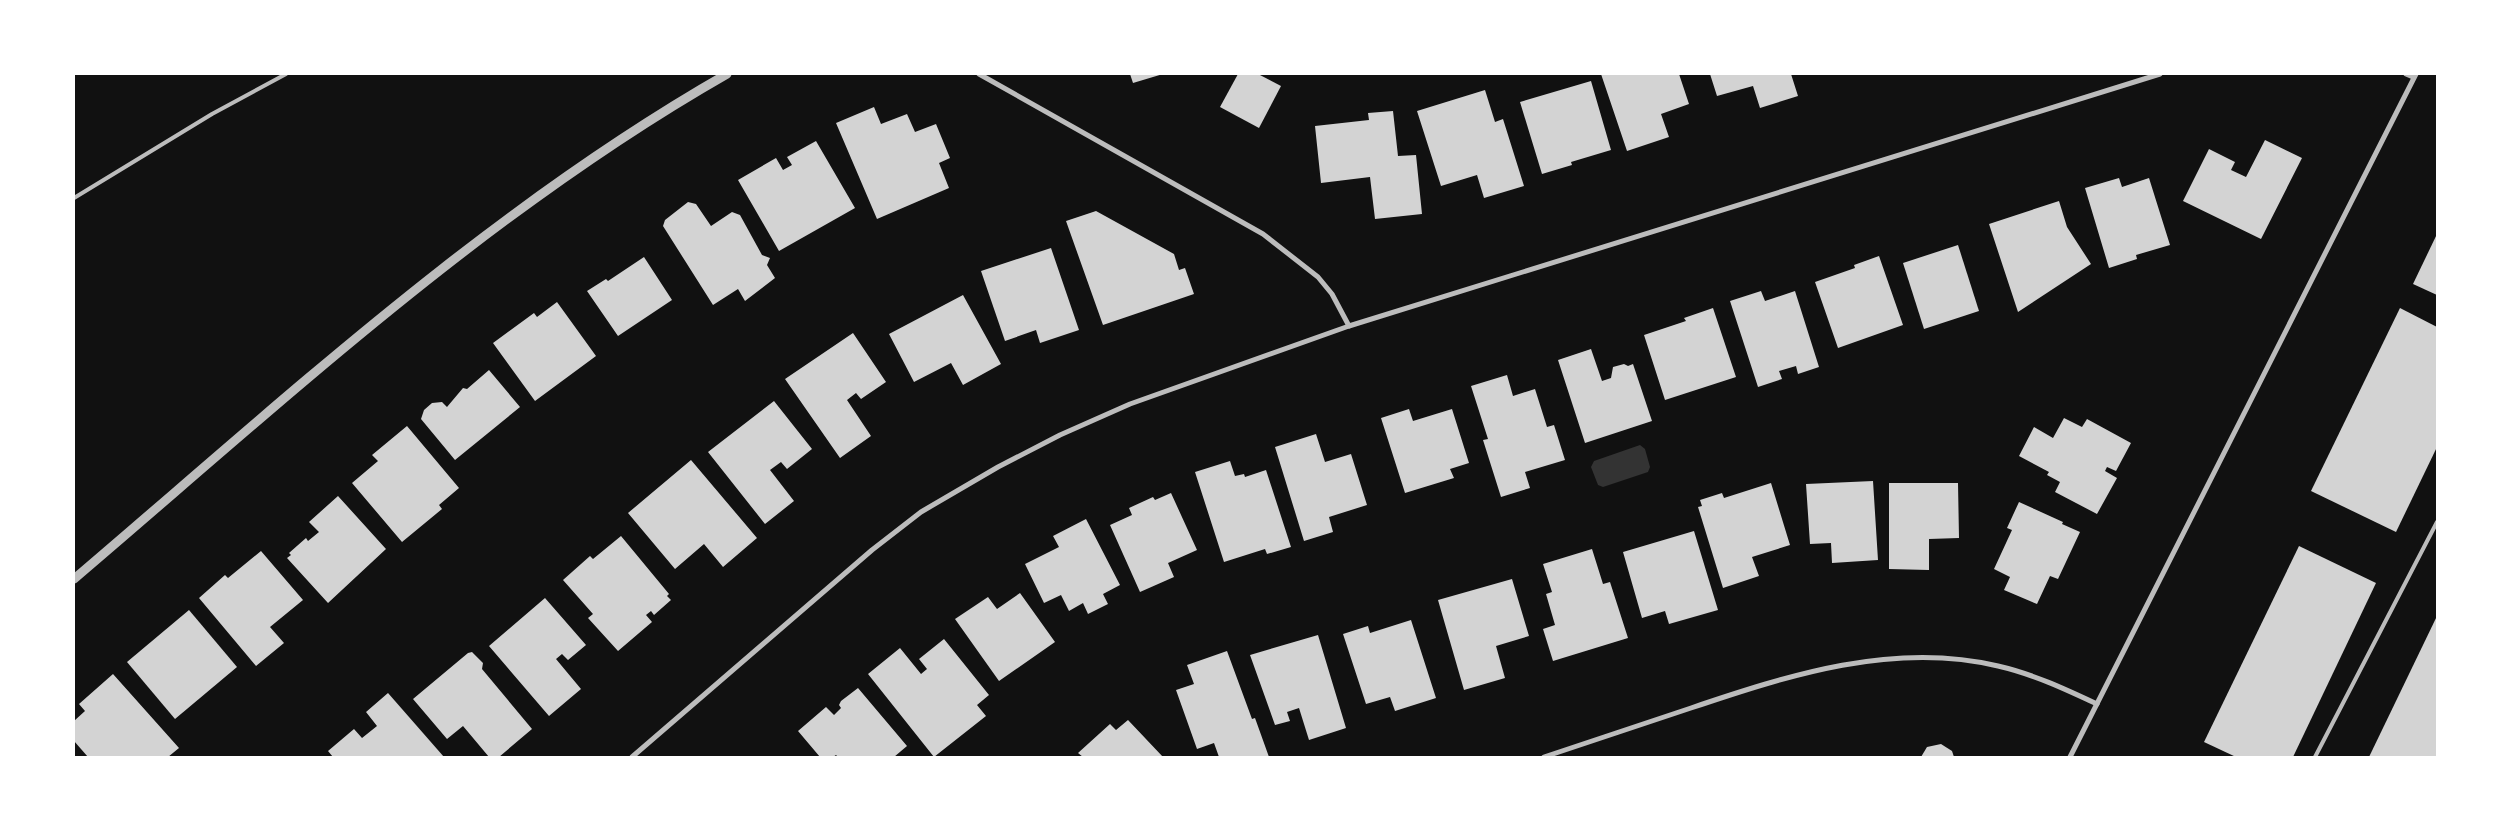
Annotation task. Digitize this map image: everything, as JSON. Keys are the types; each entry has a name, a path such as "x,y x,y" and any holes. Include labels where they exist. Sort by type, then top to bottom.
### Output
{"street":[{"path":"74,579 444,265 525,204 614,142 727,74"},
{"path":"979,74 1263,234 1318,277 1332,294 1350,326"},
{"path":"632,757 872,550 921,512 998,467 1077,427 1130,404 1350,326 2160,74"},
{"path":"2070,757 2415,76 2406,74"},
{"path":"1544,757 1746,690 1816,669 1870,660 1959,660 1998,665 2042,679 2097,704"}],"lane":[{"path":"74,198 212,114 286,74"},
{"path":"2315,757 2437,522"}],"shaded area":[{"path":"1640,445 1645,449 1650,467 1648,472 1603,487 1598,485 1591,467 1594,461"}],"building":[{"path":"1130,74 1163,74 1133,83"},
{"path":"1238,74 1258,74 1281,86 1259,128 1220,107"},
{"path":"1601,74 1679,74 1689,104 1661,114 1669,137 1627,151"},
{"path":"1710,74 1791,74 1798,96 1760,108 1753,86 1717,96"},
{"path":"1591,81 1611,150 1571,162 1572,165 1542,174 1520,102"},
{"path":"1485,90 1495,122 1503,119 1524,186 1484,198 1477,175 1441,186 1417,111"},
{"path":"874,107 881,124 907,114 915,132 936,124 950,158 939,163 949,188 877,219 836,123"},
{"path":"1393,111 1398,156 1416,155 1422,214 1375,219 1370,177 1321,183 1315,126 1369,120 1368,113"},
{"path":"2265,140 2302,158 2261,239 2183,201 2209,149 2235,162 2231,170 2246,177"},
{"path":"816,141 855,208 779,251 738,180 776,158 783,170 792,165 787,157"},
{"path":"2119,178 2122,187 2149,178 2170,245 2136,255 2137,259 2109,268 2085,188"},
{"path":"2059,201 2067,227 2091,264 2018,312 1989,224"},
{"path":"688,202 696,204 711,226 732,212 740,215 762,255 770,258 767,265 775,278 745,301 738,289 713,305 663,226 665,220"},
{"path":"1096,211 1174,254 1179,270 1185,268 1194,294 1103,325 1066,221"},
{"path":"2437,234 2437,295 2413,284"},
{"path":"1958,245 1979,311 1924,329 1903,263"},
{"path":"1051,248 1079,330 1040,343 1036,330 1005,341 981,271"},
{"path":"1879,256 1903,325 1838,348 1815,282 1855,268 1854,265"},
{"path":"644,257 672,300 618,336 587,291 606,279 608,281"},
{"path":"1761,291 1765,301 1795,291 1819,367 1798,374 1796,366 1779,371 1782,379 1758,387 1730,301"},
{"path":"963,295 1001,364 963,385 951,363 914,382 889,334"},
{"path":"557,302 596,356 535,401 493,343 534,313 537,317"},
{"path":"1713,308 1736,377 1665,400 1644,335 1686,321 1684,318"},
{"path":"2400,308 2437,327 2437,447 2396,532 2311,491"},
{"path":"853,333 886,382 861,399 856,393 847,400 871,436 840,458 785,379"},
{"path":"1591,349 1602,381 1611,378 1613,367 1633,364 1652,421 1585,443 1558,360"},
{"path":"489,370 520,407 455,460 421,419 424,410 432,403 442,402 447,407 463,388 467,389"},
{"path":"1507,375 1513,396 1535,389 1547,427 1554,425 1565,460 1525,472 1530,488 1501,497 1483,440 1488,439 1471,386"},
{"path":"774,401 812,449 787,469 781,462 770,470 794,501 765,524 708,452"},
{"path":"1409,409 1413,421 1452,409 1469,463 1450,469 1454,478 1405,493 1381,418"},
{"path":"2064,418 2082,427 2087,419 2131,443 2116,471 2107,467 2105,471 2117,478 2097,514 2055,492 2060,482 2047,475 2049,472 2019,456 2034,427 2053,438"},
{"path":"407,426 459,488 439,505 442,509 402,542 352,483 378,461 372,455"},
{"path":"1316,434 1325,462 1351,454 1367,505 1329,517 1333,532 1304,541 1275,447"},
{"path":"691,460 757,538 723,567 704,544 675,569 628,513"},
{"path":"1230,461 1235,476 1244,474 1245,477 1266,470 1291,547 1267,554 1265,549 1224,562 1195,472"},
{"path":"1873,481 1878,560 1832,563 1831,543 1810,544 1806,484"},
{"path":"1771,483 1790,545 1752,557 1759,576 1723,588 1698,507 1702,506 1700,500 1722,493 1724,498"},
{"path":"1889,483 1958,483 1959,538 1929,539 1929,570 1889,569"},
{"path":"1171,493 1197,550 1168,563 1174,577 1140,592 1110,525 1132,515 1129,508 1153,497 1155,500"},
{"path":"338,496 386,549 328,603 287,558 291,555 289,553 306,538 308,541 319,532 309,522"},
{"path":"2019,502 2080,532 2058,579 2050,576 2037,604 2004,590 2010,577 1994,569 2012,530 2007,528"},
{"path":"1086,519 1120,585 1103,594 1108,604 1088,614 1083,603 1069,611 1061,595 1044,603 1025,564 1059,547 1053,536"},
{"path":"1694,531 1718,610 1669,624 1665,611 1642,618 1623,552"},
{"path":"621,536 669,594 667,596 671,600 654,615 651,611 646,615 652,622 618,651 588,618 593,614 563,580 590,556 593,559"},
{"path":"2299,546 2376,583 2293,757 2236,757 2204,742"},
{"path":"1592,549 1603,584 1610,582 1628,638 1553,661 1543,629 1555,625 1546,594 1552,592 1543,564"},
{"path":"261,551 303,600 270,627 284,643 256,666 199,598 225,575 228,578"},
{"path":"1512,579 1529,636 1496,646 1505,678 1464,690 1438,600"},
{"path":"1020,593 1055,642 999,681 955,619 988,597 997,609"},
{"path":"545,598 586,645 568,660 562,654 556,659 581,689 549,716 489,646"},
{"path":"189,610 237,667 175,719 127,662"},
{"path":"2437,616 2437,757 2369,757"},
{"path":"1411,620 1436,698 1395,711 1390,697 1366,704 1343,634 1368,626 1370,633"},
{"path":"1318,635 1346,728 1309,740 1299,708 1287,712 1290,721 1275,725 1250,655"},
{"path":"944,639 989,695 977,705 986,716 934,757 868,674 900,648 921,674 927,669 919,659"},
{"path":"1227,651 1252,719 1255,718 1269,757 1219,757 1214,743 1197,749 1176,690 1194,684 1187,665"},
{"path":"472,652 483,663 482,669 532,729 499,757 489,757 463,726 447,739 413,699 468,653"},
{"path":"113,674 179,748 168,757 88,757 74,741 74,721 85,711 79,704"},
{"path":"858,688 907,746 894,757 838,757 836,755 833,757 820,757 798,731 826,707 834,715 841,708 839,705 841,701"},
{"path":"388,693 444,757 333,757 328,751 354,729 362,738 377,726 366,712"},
{"path":"1128,720 1163,757 1083,757 1078,753 1110,724 1116,730"},
{"path":"1941,744 1952,751 1954,757 1921,757 1927,747"}]}
